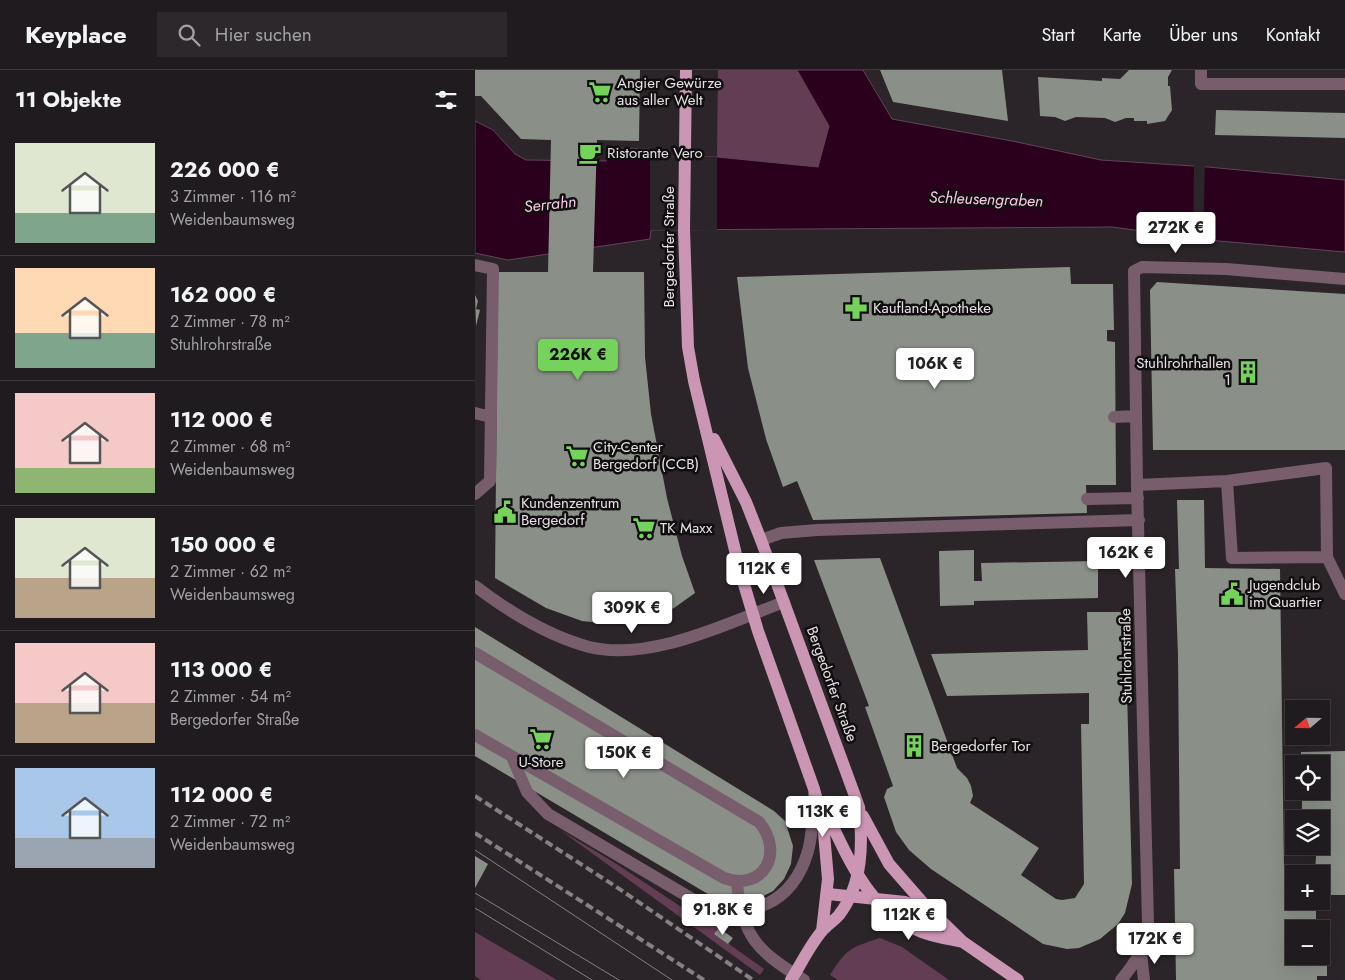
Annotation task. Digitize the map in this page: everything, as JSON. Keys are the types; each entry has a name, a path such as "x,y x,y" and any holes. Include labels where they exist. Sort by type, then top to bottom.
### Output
{"main road":[{"name":"Bergedorfer Straße","path":"686,70 685,230 688,347 694,381 733,542 753,614 814,788 825,831 828,894 822,931"},
{"name":"Bergedorfer Straße","path":"705,421 746,502 859,807 861,846 857,876 850,895 839,915 822,931 791,980"},
{"path":"814,788 857,876 876,900 894,916 913,928 935,936 963,942"},
{"path":"859,807 872,836 889,864 923,904 963,942 1018,980"},
{"path":"828,894 850,895 876,900 893,900 913,905 947,925"}],"street":[{"path":"1201,70 1201,84 1289,86 1345,84"},
{"path":"475,265 493,269 491,417 493,481 475,494"},
{"name":"Stuhlrohrstraße","path":"1121,980 1141,953 1146,940 1148,923 1137,485 1134,271 1142,267 1226,269 1345,279"},
{"path":"475,413 491,417"},
{"path":"1114,417 1136,416"},
{"path":"1137,485 1227,481 1326,468 1327,557 1345,594"},
{"path":"1227,481 1232,558 1327,557"},
{"path":"1087,499 1138,498"},
{"path":"761,540 781,533 817,530 1139,520"},
{"path":"475,586 509,610 553,634 600,648 644,647 674,642 784,602"},
{"path":"475,653 759,822 767,832 771,846 770,859 764,869 755,877 737,883 724,878 475,735"},
{"path":"512,757 527,792 548,814 699,903 717,910 731,912 754,910 774,900 791,884 807,854 810,843 814,788"},
{"path":"737,883 747,924 755,943 770,959 804,980"},
{"name":"Stuhlrohrstraße","path":"1141,953 1144,980"}],"shaded area":[{"path":"718,70 797,70 829,126 818,167 717,157"},
{"path":"560,830 615,863 695,916 719,927 715,934 764,969 760,975"},
{"path":"475,932 557,980 481,980 475,976"},
{"path":"880,938 902,947 949,980 838,980 830,975 850,950"}],"water":[{"path":"797,70 863,70 892,119 1012,141 1101,160 1208,167 1345,180 1345,252 1208,240 1112,227 651,230 650,239 508,260 475,253 475,121 493,130 515,154 526,160 606,161 616,148 650,149 651,157 717,157 818,167 829,126"}],"pier":[{"path":"650,157 717,157 717,230 650,230"},
{"path":"1194,165 1205,165 1203,241 1193,240"}],"building":[{"name":"City-Center Bergedorf (CCB)","path":"475,70 640,70 639,141 597,140 593,272 644,272 645,357 651,414 667,498 682,556 695,593 674,608 656,616 637,621 611,624 582,621 546,608 495,578 498,272 548,272 551,140 521,139 481,96 475,96"},
{"path":"880,70 1002,70 1008,121 893,102"},
{"path":"1129,70 1172,70 1168,77 1168,86 1170,86 1172,110 1165,121 1147,124 1147,121 1134,121 1134,118 1126,118 1115,122 1105,118 1076,117 1065,121 1055,117 1040,116 1038,77 1102,81 1102,78 1120,79"},
{"path":"1216,110 1345,113 1345,138 1215,135"},
{"path":"1070,267 1071,284 1113,284 1114,330 1107,330 1107,341 1115,342 1116,485 1086,485 1087,513 813,520 797,481 783,487 766,439 748,368 737,277"},
{"name":"Stuhlrohrhallen 1","path":"1157,282 1345,294 1345,450 1153,450 1150,290"},
{"path":"475,295 478,301 476,309 480,310 476,326"},
{"path":"1177,500 1204,500 1205,568 1280,569 1285,910 1316,910 1316,920 1285,920 1285,965 1327,965 1327,976 1317,976 1317,980 1176,980 1174,869 1180,869 1178,656 1175,569 1179,569"},
{"path":"974,550 974,581 982,581 981,563 1098,561 1098,598 974,601 974,605 940,606 939,551"},
{"name":"Bergedorfer Tor","path":"880,558 957,768 967,778 971,786 973,796 970,803 1039,848 1021,875 1056,899 1075,898 1084,884 1081,724 1089,724 1089,693 947,696 931,654 1088,650 1087,612 1125,612 1132,884 1125,913 1118,924 1100,939 1079,948 1067,949 1043,944 931,869 909,850 896,832 884,797 887,789 893,786 865,707 869,706 814,560"},
{"path":"475,627 774,811 785,821 793,846 791,864 784,879 773,891 758,899 732,902 713,897 475,756"},
{"path":"1345,751 1345,895 1330,895 1330,865 1315,865 1316,855 1330,855 1330,810 1302,810 1302,800 1330,800 1330,755 1301,755 1301,752"},
{"path":"475,856 488,864 475,888"},
{"path":"719,928 733,938 728,944 714,934"}],"tram line":[{"path":"475,850 672,980"},
{"path":"475,893 619,980"},
{"path":"475,908 592,980"}],"railway":[{"path":"475,796 615,886 753,980"},
{"path":"475,833 704,980"}],"place":[{"name":"Angier Gewürze aus aller Welt","path":"600,92"},
{"name":"Ristorante Vero","path":"590,153"},
{"name":"Kaufland-Apotheke","path":"856,308"},
{"name":"Stuhlrohrhallen 1","path":"1248,372"},
{"name":"City-Center Bergedorf (CCB)","path":"577,456"},
{"name":"Kundenzentrum Bergedorf","path":"505,512"},
{"name":"TK Maxx","path":"644,528"},
{"name":"Jugendclub im Quartier","path":"1232,594"},
{"name":"U-Store","path":"541,739"},
{"name":"Bergedorfer Tor","path":"914,746"}],"water label":[{"name":"Schleusengraben","path":"986,199"},
{"name":"Serrahn","path":"550,204"}]}
